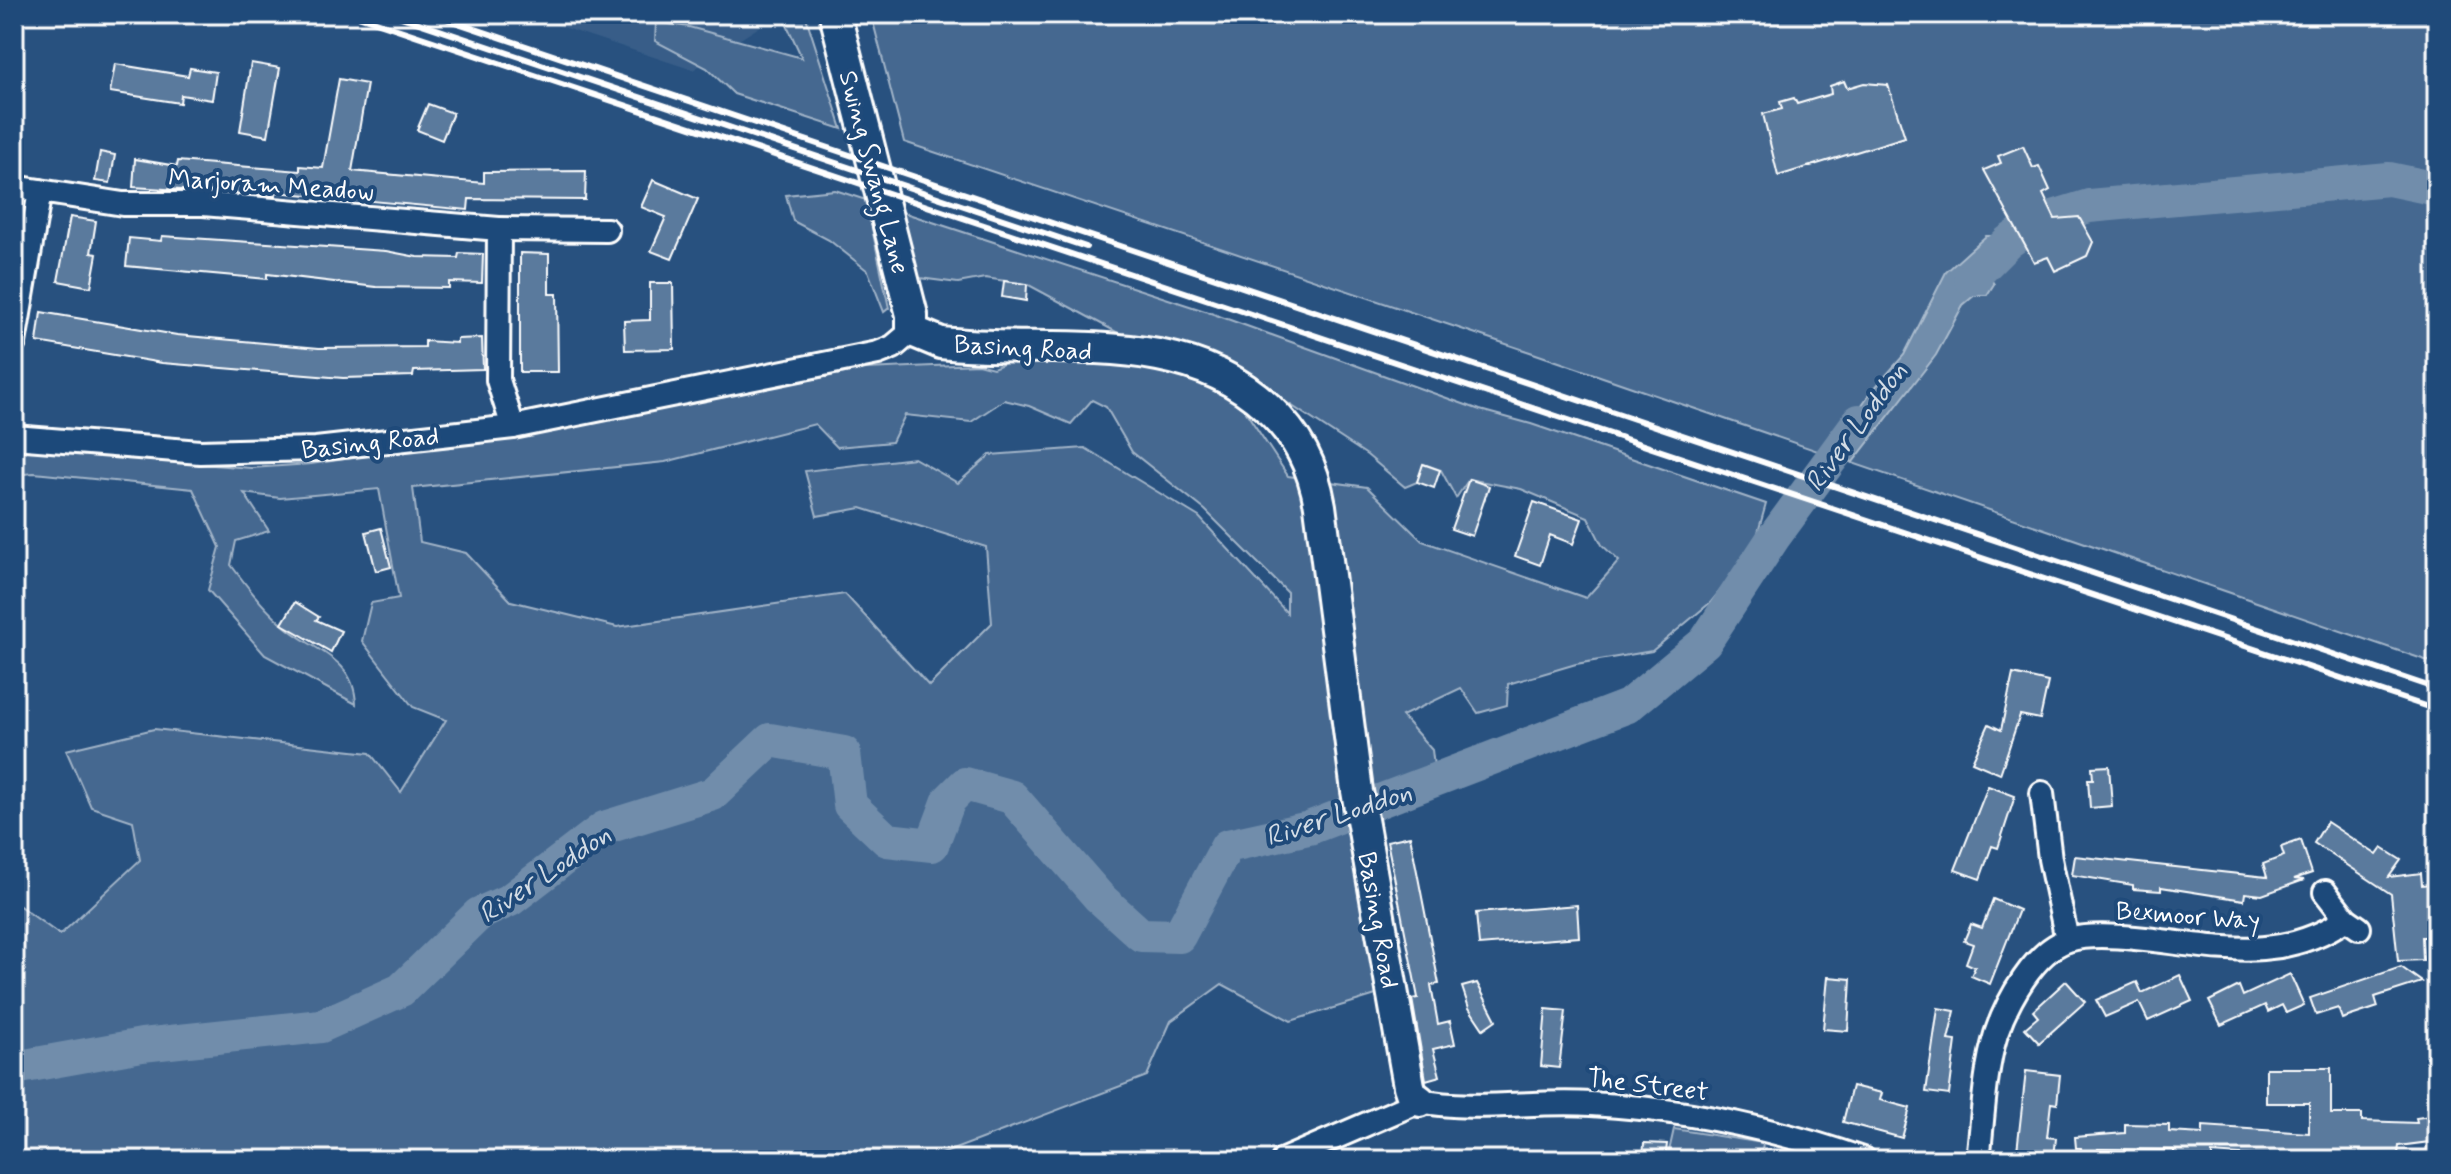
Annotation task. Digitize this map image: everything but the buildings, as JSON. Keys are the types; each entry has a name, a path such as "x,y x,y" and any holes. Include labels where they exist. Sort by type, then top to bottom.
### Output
{"street":[{"name":"Swing Swang Lane","path":"835,14 912,315 912,331"},
{"name":"Marjoram Meadow","path":"14,187 123,204 203,204 499,229 607,230"},
{"path":"14,343 40,191"},
{"path":"499,229 498,380 513,427"},
{"name":"Basing Road","path":"14,437 115,448 265,453 513,427 878,353 893,347 912,331 941,343 1161,354 1202,365 1233,380 1280,419 1311,464 1357,791 1409,1086 1412,1095 1420,1101"},
{"path":"1978,1160 1995,1037 2007,1006 2023,978 2067,940 2050,859 2042,793"},
{"name":"Bexmoor Way","path":"2067,940 2116,936 2261,950 2293,945 2353,924 2325,892"},
{"path":"1283,1160 1420,1101"},
{"name":"The Street","path":"1420,1101 1442,1106 1532,1102 1592,1104 1698,1116 1865,1160"}],"shaded area":[{"path":"523,14 779,14 693,70"},
{"path":"782,14 805,14 842,129 734,94 707,68 655,41 656,22 689,27 802,58"},
{"path":"871,14 2437,14 2437,664 1533,353 904,142"},
{"path":"835,190 866,200 889,308 884,312 868,271 829,240 793,221 786,195"},
{"path":"899,211 1205,311 1480,410 1531,424 1766,504 1753,550 1711,602 1652,651 1576,664 1508,684 1507,705 1478,713 1461,688 1402,716 1432,750 1435,775 1370,800 1342,753 1376,995 1291,1021 1222,984 1171,1021 1147,1076 926,1160 14,1160 14,902 60,935 140,860 133,821 91,807 66,750 154,729 370,753 401,792 446,720 413,707 362,641 371,603 399,598 379,489 280,498 244,493 269,531 236,541 231,565 280,622 339,664 353,687 356,704 265,655 208,590 220,547 193,489 34,473 14,475 14,449 251,468 311,464 562,427 866,369 978,364 993,368 1021,357 1176,368 1238,400 1288,476 1367,487 1422,541 1586,598 1619,561 1602,545 1588,517 1521,489 1469,479 1456,498 1441,470 1424,464 1417,482 1405,487 1367,455 1266,389 1120,334 1027,284 985,278 958,283 912,277","holes":["1004,400 1029,406 1071,424 1092,400 1106,407 1132,452 1205,510 1287,592 1287,613 1199,517 1085,448 990,455 958,483 914,458 805,471 817,516 861,508 986,547 992,623 929,686 845,594 617,627 511,601 466,553 420,542 413,488 665,462 815,424 837,447 892,442 905,415 971,422"]},
{"path":"1674,1129 1763,1143 1762,1151 1800,1160 1667,1160"}],"water":[{"path":"1986,236 1993,236 2003,245 1990,278 1994,284 1987,295 1975,295 1963,305 1936,355 1853,462 1827,454 1871,392 1904,355 1946,272"}],"waterway":[{"name":"River Loddon","path":"1971,279 2008,242 2037,222 2089,206 2389,179 2437,189"},
{"name":"River Loddon","path":"14,1068 142,1045 321,1026 401,990 479,914 510,900 604,828 713,794 770,740 844,753 850,805 887,840 932,845 949,800 965,784 1012,797 1099,897 1141,935 1179,936 1227,846 1309,828 1628,706 1705,642 1774,537 1859,421"}],"railway":[{"path":"352,14 2437,710"},
{"path":"392,14 1086,247"},
{"path":"431,14 2437,689"}]}
